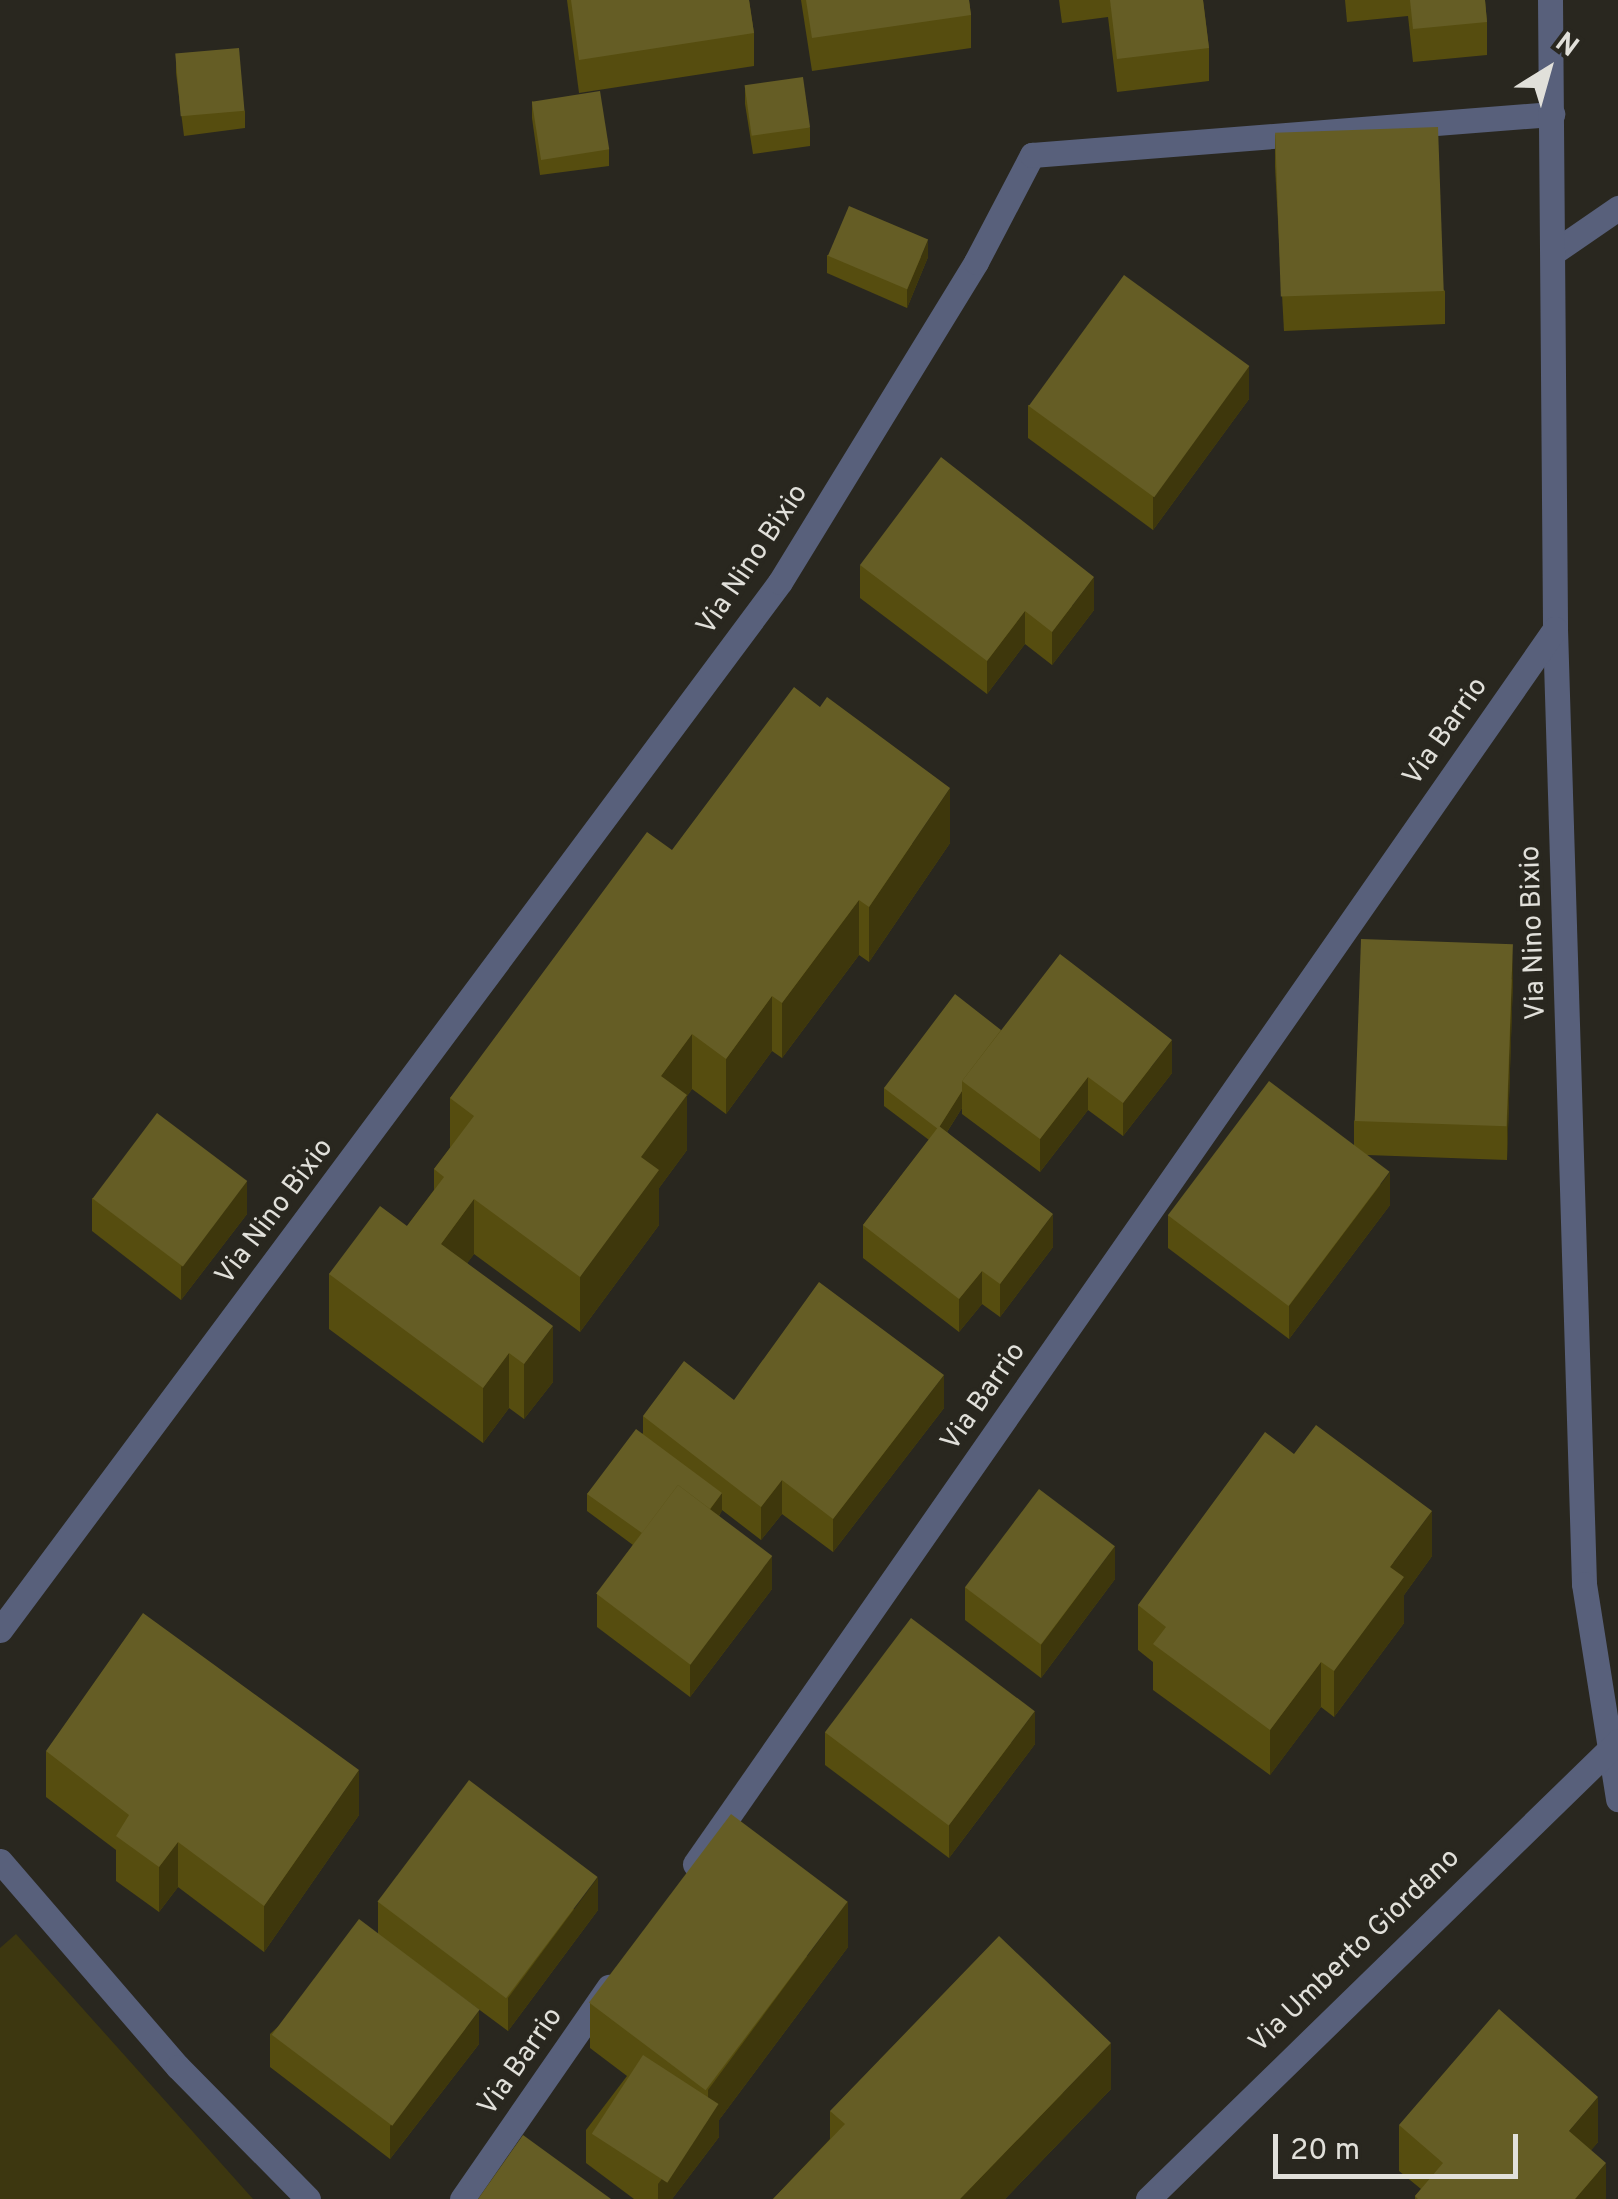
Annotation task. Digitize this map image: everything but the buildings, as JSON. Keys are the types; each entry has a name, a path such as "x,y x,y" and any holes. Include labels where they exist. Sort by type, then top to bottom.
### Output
{"street":[{"name":"Via Nino Bixio","path":"1550,0 1555,629 1584,1584 1613,1745 1618,1799"},
{"name":"Via Nino Bixio","path":"0,1630 780,582 976,262 1032,155 1552,114"},
{"path":"1554,252 1618,208"},
{"name":"Via Barrio","path":"678,1888 1555,629"},
{"name":"Via Umberto Giordano","path":"1148,2199 1613,1745"},
{"path":"0,1861 178,2068 308,2199"},
{"name":"Via Barrio","path":"462,2199 621,1970"}],"shaded area":[{"path":"16,1934 253,2199 0,2199 0,1948"}]}
